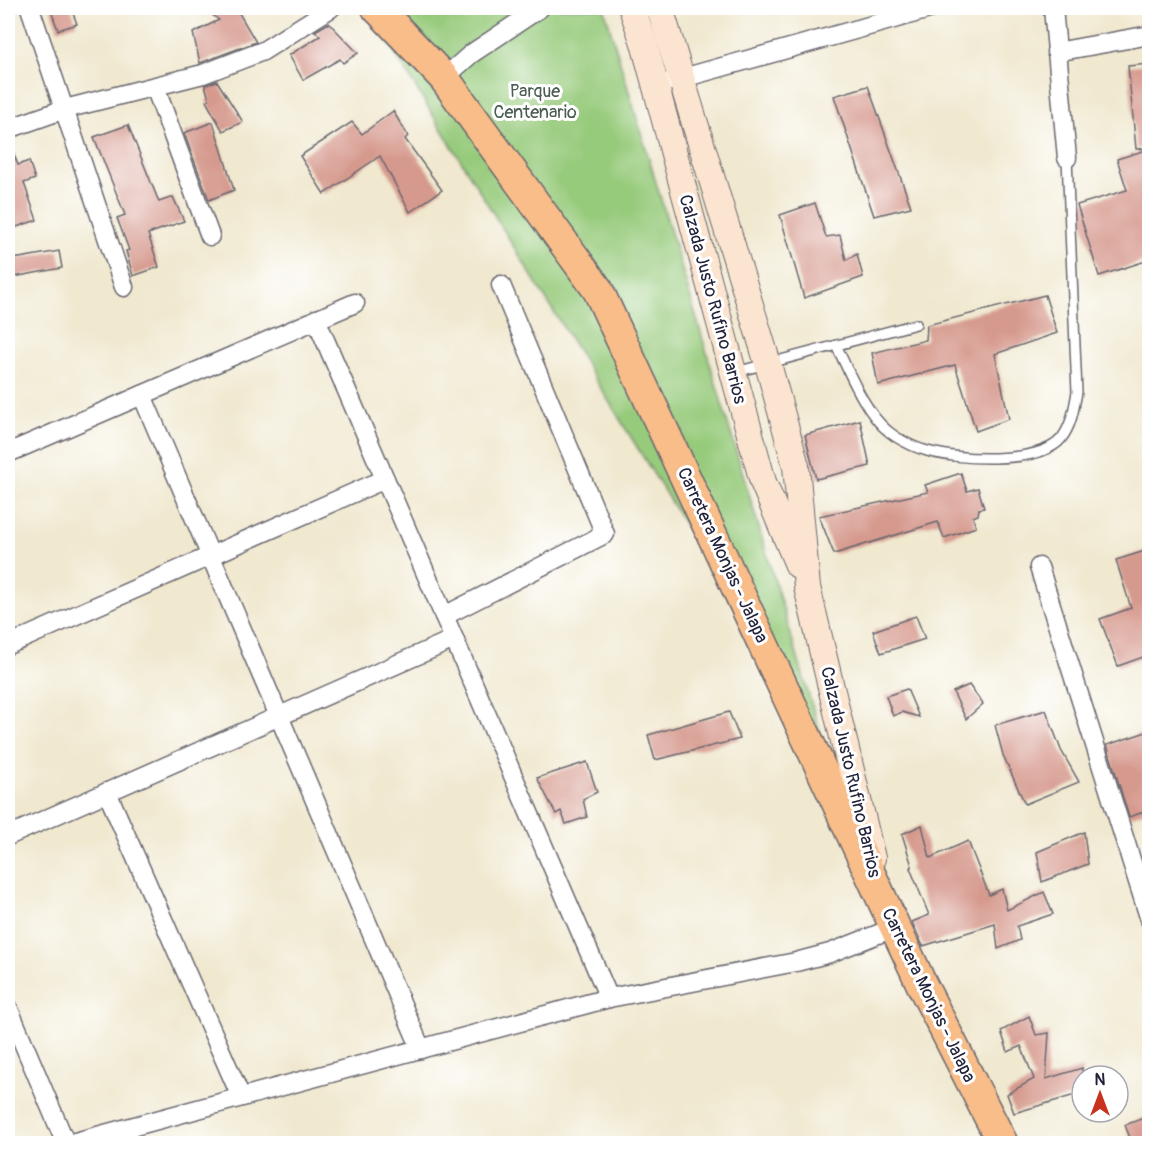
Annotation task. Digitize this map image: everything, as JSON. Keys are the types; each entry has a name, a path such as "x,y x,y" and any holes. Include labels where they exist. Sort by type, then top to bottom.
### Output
{"main road":[{"name":"Carretera Monjas - Jalapa","path":"377,8 444,78 598,290 879,888 922,985 1003,1143"}],"street":[{"path":"30,8 124,287"},
{"path":"8,129 65,109 203,74 263,51 331,8"},
{"path":"444,78 471,54 540,8"},
{"name":"Calzada Justo Rufino Barrios","path":"632,8 763,482 807,587"},
{"name":"Calzada Justo Rufino Barrios","path":"660,8 768,364 796,466 807,587 879,888"},
{"path":"655,87 681,77 905,11 933,8"},
{"path":"1053,8 1067,158"},
{"path":"1056,52 1149,35"},
{"path":"155,87 210,236"},
{"path":"444,616 605,534 501,285"},
{"path":"8,453 355,303"},
{"path":"316,320 609,998"},
{"path":"142,395 421,1049"},
{"path":"8,645 385,479"},
{"path":"1039,567 1149,920"},
{"path":"8,836 454,639"},
{"path":"107,792 241,1097"},
{"path":"8,1007 67,1143 609,998 796,962 830,953 896,927"}],"lane":[{"path":"836,345 861,395 887,431 924,450 979,459 1037,452 1060,440 1072,417 1077,392 1067,158"},
{"path":"733,372 916,324"}],"green space":[{"name":"Parque Centenario","path":"367,8 604,8 827,756"}],"building":[{"path":"50,8 71,8 77,24 58,30"},
{"path":"203,8 236,8 256,42 200,63 193,33 219,20"},
{"path":"329,23 358,53 343,63 340,59 303,80 289,55 320,36 315,31"},
{"path":"1149,64 1149,148 1136,149 1128,66"},
{"path":"217,81 243,122 223,131 206,101 209,99 205,85"},
{"path":"868,86 911,207 874,216 834,96"},
{"path":"393,111 408,136 405,139 442,190 410,212 380,156 324,194 300,156 352,122 362,134"},
{"path":"213,122 234,190 209,200 184,133"},
{"path":"128,125 159,202 173,197 184,221 148,234 159,267 133,276 126,251 129,250 117,218 125,215 94,137"},
{"path":"8,144 10,144 18,165 29,161 35,179 24,183 37,220 8,230"},
{"path":"1149,149 1149,260 1099,276 1077,205 1127,190 1117,159"},
{"path":"815,203 826,237 840,235 846,260 857,254 863,277 804,298 780,215"},
{"path":"59,251 62,268 8,278 8,260"},
{"path":"1045,295 1057,333 995,354 1009,419 976,431 955,365 878,385 872,353 926,340 927,325"},
{"path":"860,420 870,466 816,479 805,435"},
{"path":"961,473 967,491 978,488 984,508 979,509 978,515 973,517 976,527 944,538 938,522 834,554 819,516 928,492 925,485"},
{"path":"1145,551 1149,564 1149,655 1118,666 1100,619 1131,608 1116,560"},
{"path":"916,616 925,639 881,653 873,631"},
{"path":"969,685 983,704 966,719 953,692"},
{"path":"907,689 919,717 902,712 893,716 886,696"},
{"path":"1046,710 1061,750 1079,782 1025,804 1003,755 995,725"},
{"path":"729,712 740,739 655,760 648,735"},
{"path":"1149,731 1149,810 1129,817 1107,745"},
{"path":"587,762 597,792 583,799 587,817 566,824 561,811 556,814 537,778"},
{"path":"922,825 930,858 968,841 989,895 1002,889 1007,910 1044,892 1053,914 1017,926 1020,940 998,949 995,924 923,946 912,922 929,915 910,868 912,866 902,834"},
{"path":"1084,832 1088,864 1042,882 1037,852"},
{"path":"1029,1016 1036,1035 1049,1033 1046,1079 1070,1072 1070,1097 1014,1113 1007,1094 1034,1079 1021,1046 1008,1052 1001,1031"},
{"path":"1149,1116 1149,1143 1132,1143 1125,1125"}]}
